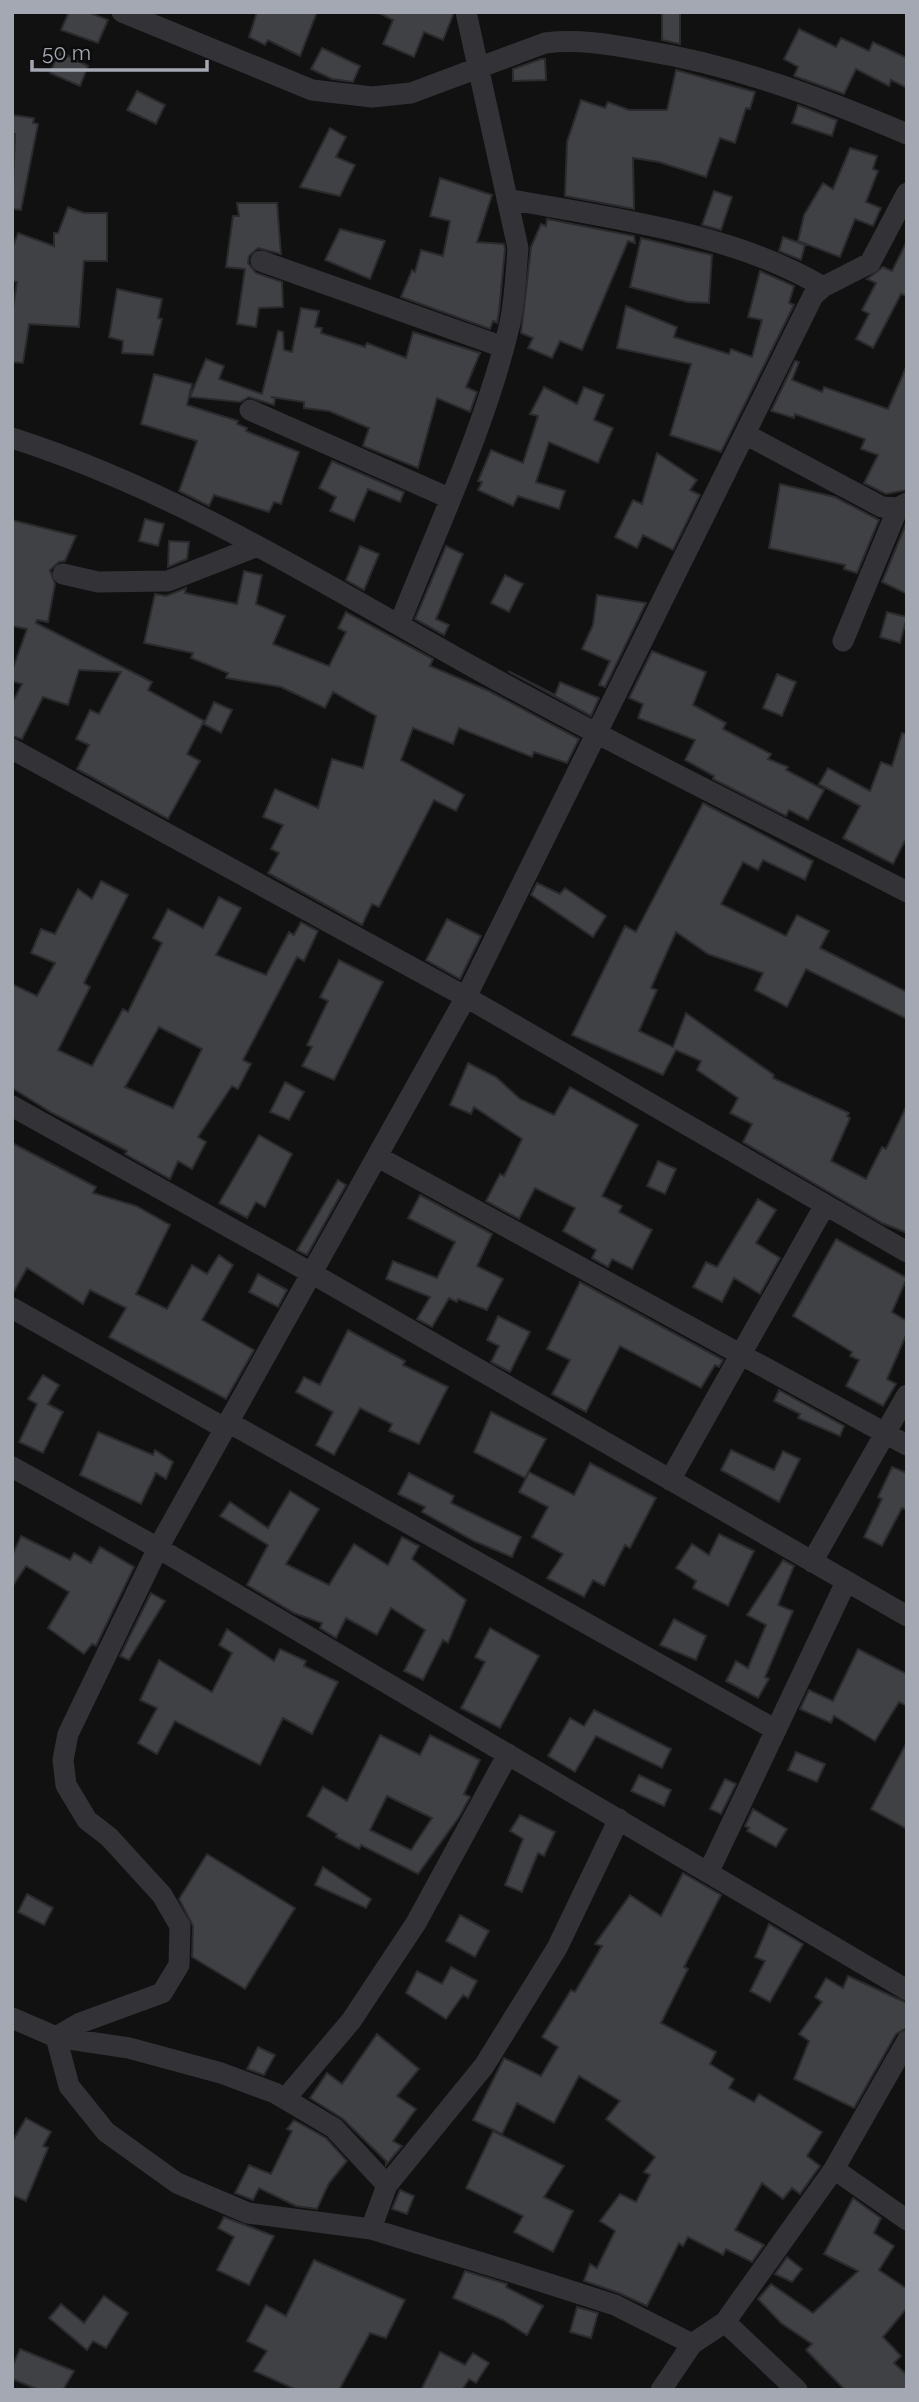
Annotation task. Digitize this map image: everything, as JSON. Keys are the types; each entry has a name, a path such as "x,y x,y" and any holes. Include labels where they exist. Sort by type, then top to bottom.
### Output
{"street":[{"path":"122,12 312,90 372,97 411,93 545,43 568,40 598,43 738,70 843,106 907,134"},
{"path":"399,625 490,392 510,320 518,248 466,12"},
{"path":"56,2037 80,2023 163,1993 179,1965 180,1926 162,1895 141,1870 87,1820 66,1784 63,1760 68,1734 159,1548 466,997 813,296 823,287 870,262 907,193"},
{"path":"507,199 723,244 788,265 823,287"},
{"path":"261,261 503,347"},
{"path":"250,410 449,498"},
{"path":"745,434 883,508 902,505"},
{"path":"12,438 115,478 255,547 598,733 907,891"},
{"path":"843,641 902,505"},
{"path":"63,574 98,582 167,581 255,547"},
{"path":"12,749 466,997 907,1252"},
{"path":"12,1107 313,1274 907,1616"},
{"path":"378,1157 907,1445"},
{"path":"670,1480 825,1205"},
{"path":"12,1308 776,1730"},
{"path":"812,1562 907,1395"},
{"path":"12,1467 159,1548 907,1990"},
{"path":"709,1871 846,1582"},
{"path":"285,2099 351,2021 416,1923 508,1754"},
{"path":"371,2229 387,2185 484,2066 557,1948 619,1819"},
{"path":"12,2018 56,2037 156,2055 222,2073 285,2099 334,2128 387,2185"},
{"path":"56,2037 69,2086 106,2132 177,2183 248,2213 371,2229 615,2305 692,2344"},
{"path":"661,2390 692,2344 725,2322 834,2169 907,2041"},
{"path":"834,2169 907,2220"},
{"path":"725,2322 797,2390"}],"building":[{"path":"69,12 88,12 108,20 98,43 61,30"},
{"path":"257,12 317,12 300,56 268,40 265,45 249,37"},
{"path":"377,12 453,12 453,15 443,40 424,32 414,57 383,44 393,20"},
{"path":"662,12 680,12 680,44 662,40"},
{"path":"799,29 836,47 841,38 869,51 873,42 907,58 907,88 891,80 889,86 856,69 844,94 794,76 798,67 784,59"},
{"path":"322,48 360,66 353,82 332,79 311,69"},
{"path":"59,51 88,66 80,86 50,73"},
{"path":"545,59 546,80 513,81 513,69"},
{"path":"676,70 755,92 750,109 746,108 735,143 720,138 706,177 659,162 633,158 634,209 565,196 567,142 581,100 605,108 608,102 629,110 667,110"},
{"path":"137,91 165,105 156,124 127,110"},
{"path":"798,105 837,120 832,136 792,123"},
{"path":"12,115 34,118 33,123 38,124 21,210 12,209 15,134 12,133"},
{"path":"330,128 346,137 336,157 355,165 340,196 300,187"},
{"path":"850,148 877,156 873,169 878,171 866,202 881,208 873,226 855,219 840,257 798,241 804,215 823,183 833,189"},
{"path":"440,178 492,195 477,242 504,244 505,249 497,323 493,321 490,329 401,297 412,270 415,272 421,250 443,256 450,221 430,216"},
{"path":"714,191 732,197 721,230 702,225"},
{"path":"237,203 277,203 281,254 258,248 249,256 248,263 256,273 282,282 283,307 259,308 256,327 237,324 245,269 226,267 233,216 239,216"},
{"path":"68,207 84,213 107,213 107,261 84,261 79,327 29,324 23,363 12,362 12,314 17,282 12,281 12,249 18,233 54,246 54,233 58,233"},
{"path":"547,219 634,236 635,243 628,241 582,350 560,341 552,358 528,348 533,338 521,333 531,247 541,224 546,226"},
{"path":"340,229 385,241 370,279 325,260"},
{"path":"783,237 805,245 801,260 779,251"},
{"path":"641,238 712,255 709,303 687,302 630,287"},
{"path":"907,241 907,296 901,294 873,348 856,339 869,314 862,310 876,283 867,279 883,267 892,271"},
{"path":"760,271 794,286 789,303 794,305 721,452 670,435 691,364 617,348 626,306 677,327 674,337 729,354 731,349 752,357 762,320 748,317"},
{"path":"117,289 162,299 158,318 162,319 153,355 122,353 123,341 109,337"},
{"path":"301,308 319,311 315,327 322,328 321,333 365,347 367,343 406,358 413,332 480,353 466,387 477,392 470,412 437,398 418,468 363,446 369,428 329,411 304,408 304,402 271,397 275,398 274,405 249,397 240,402 190,397 206,359 224,366 219,379 262,394 278,331 283,332 284,350 292,352"},
{"path":"795,361 799,362 792,380 822,392 824,387 888,409 907,365 907,490 886,494 864,483 878,455 861,449 865,439 795,414 794,418 771,411"},
{"path":"154,374 192,384 187,405 238,421 237,424 247,428 246,431 299,452 281,504 274,502 269,512 214,495 209,506 179,491 197,441 141,424"},
{"path":"544,387 577,404 584,387 604,395 594,420 613,428 598,463 549,442 536,482 565,491 559,509 518,496 513,506 478,490 482,482 478,481 491,450 523,463 538,416 530,414"},
{"path":"657,453 697,480 690,490 700,495 673,550 643,535 637,548 615,537 633,500 642,504"},
{"path":"332,461 404,492 400,502 368,489 354,521 330,511 336,497 319,488"},
{"path":"780,484 835,497 879,520 857,573 844,569 845,565 769,548"},
{"path":"145,519 164,524 158,546 139,541"},
{"path":"12,520 76,536 65,561 59,562 50,570 55,584 48,622 37,620 36,623 152,682 148,690 204,721 187,754 200,761 168,819 77,769 89,745 76,739 90,710 99,714 121,672 79,670 68,705 43,697 22,739 12,736 12,703 22,684 12,681 12,671 27,629 12,626"},
{"path":"907,521 907,594 882,582"},
{"path":"169,541 189,542 187,559 168,567"},
{"path":"360,546 379,554 364,590 346,580"},
{"path":"446,546 463,554 436,619 449,625 444,635 415,619"},
{"path":"244,571 262,575 256,604 285,616 273,644 329,666 346,632 338,628 346,612 433,659 430,666 489,691 579,739 567,763 534,752 532,757 459,728 453,744 413,728 401,760 464,795 456,811 434,800 379,907 372,904 362,925 268,873 279,853 271,849 283,825 263,817 275,789 318,808 332,759 363,768 376,716 333,692 325,708 281,687 226,678 228,673 191,658 193,653 144,643 155,594 166,596 186,588 185,593 237,604"},
{"path":"505,575 523,584 509,612 491,603"},
{"path":"597,595 646,603 605,687 599,685 610,661 582,649 593,625"},
{"path":"887,612 907,617 900,643 880,637"},
{"path":"652,651 706,672 693,705 726,723 723,729 771,754 768,759 788,767 786,770 824,790 808,820 789,810 786,816 713,779 714,776 685,760 695,740 638,718 643,704 629,698"},
{"path":"508,671 555,695 560,682 599,698 591,716"},
{"path":"777,674 796,682 782,716 763,708"},
{"path":"214,702 232,710 221,733 204,724"},
{"path":"902,733 907,734 907,837 893,864 843,838 860,806 819,784 828,768 870,791 881,762 892,766"},
{"path":"703,803 813,861 805,880 763,860 758,870 743,862 721,904 786,936 797,915 829,931 820,948 907,992 907,1019 806,969 787,1007 755,990 763,973 708,954 676,932 651,988 657,990 639,1031 673,1047 686,1013 774,1075 773,1078 849,1113 847,1116 850,1118 831,1161 866,1179 882,1147 886,1149 907,1105 907,1233 882,1223 743,1142 752,1124 730,1113 738,1098 697,1070 701,1061 676,1050 663,1075 572,1035 625,926 636,932"},
{"path":"101,881 128,895 84,983 90,987 58,1050 92,1066 123,1009 128,1012 162,943 153,938 168,909 203,928 219,897 241,908 216,955 266,975 289,932 294,935 301,922 318,931 304,961 297,957 243,1060 251,1064 238,1089 232,1086 198,1137 206,1142 192,1169 178,1161 170,1179 125,1154 127,1151 52,1113 12,1088 12,984 37,996 55,963 31,953 41,929 55,934 78,889 92,899","holes":["159,1027 202,1049 173,1108 125,1087"]},
{"path":"537,883 560,894 565,888 606,916 593,937 531,895"},
{"path":"447,919 481,936 460,979 426,960"},
{"path":"339,960 383,982 334,1080 302,1066 312,1047 307,1045 328,1001 320,997"},
{"path":"468,1063 496,1077 520,1099 554,1115 570,1087 638,1125 602,1196 622,1206 619,1212 652,1230 632,1269 612,1259 608,1267 592,1258 596,1250 563,1231 575,1208 535,1188 519,1219 486,1201 500,1174 504,1176 522,1139 474,1107 471,1114 450,1105"},
{"path":"285,1082 304,1092 289,1120 270,1112"},
{"path":"259,1135 292,1154 265,1207 256,1202 247,1218 219,1203"},
{"path":"12,1143 96,1187 93,1193 136,1206 170,1225 136,1294 167,1309 192,1265 207,1274 219,1255 233,1265 202,1320 254,1350 226,1399 109,1337 126,1308 90,1290 83,1304 27,1268 12,1295"},
{"path":"658,1161 676,1169 665,1194 647,1186"},
{"path":"338,1180 346,1185 307,1255 297,1250"},
{"path":"420,1195 492,1234 477,1266 503,1279 487,1310 449,1298 432,1327 417,1319 430,1297 386,1279 393,1261 437,1278 455,1242 408,1218"},
{"path":"758,1199 776,1210 756,1243 780,1258 760,1294 734,1278 722,1302 693,1287 706,1262 717,1267"},
{"path":"836,1239 907,1278 892,1312 907,1321 907,1333 887,1379 896,1384 883,1406 846,1386 859,1360 850,1356 852,1352 793,1316"},
{"path":"258,1274 287,1290 278,1307 249,1292"},
{"path":"580,1282 723,1360 719,1367 715,1365 701,1388 620,1346 586,1412 552,1394 570,1360 547,1349"},
{"path":"498,1316 530,1332 510,1372 491,1362 499,1346 487,1340"},
{"path":"348,1330 405,1361 403,1365 448,1387 419,1444 389,1431 392,1424 360,1408 334,1455 316,1445 333,1412 296,1392 304,1377 320,1385"},
{"path":"43,1375 59,1385 48,1404 63,1412 43,1453 19,1442 37,1404 28,1399"},
{"path":"779,1390 844,1426 840,1436 798,1418 800,1414 774,1401"},
{"path":"491,1412 546,1439 525,1478 474,1452"},
{"path":"98,1432 153,1455 155,1450 173,1462 166,1479 156,1473 141,1504 80,1475"},
{"path":"731,1450 774,1470 783,1451 800,1459 779,1502 721,1470"},
{"path":"590,1463 656,1498 630,1548 625,1545 604,1586 593,1580 584,1597 547,1578 563,1554 532,1537 548,1507 519,1492 529,1472 574,1495"},
{"path":"892,1467 907,1473 907,1510 902,1508 882,1546 864,1537 882,1499 878,1497"},
{"path":"409,1473 454,1496 451,1503 521,1537 512,1557 474,1541 422,1512 425,1507 398,1494"},
{"path":"290,1491 319,1509 286,1564 329,1585 354,1544 388,1565 402,1537 419,1546 412,1559 466,1600 448,1643 443,1640 423,1680 404,1671 425,1630 391,1608 377,1635 346,1618 336,1638 320,1628 322,1623 294,1613 247,1585 268,1545 220,1516 230,1502 268,1528"},
{"path":"719,1534 754,1551 728,1606 693,1588 696,1581 676,1568 692,1544 709,1555"},
{"path":"21,1536 70,1560 74,1553 91,1563 100,1547 134,1567 96,1646 92,1644 84,1654 48,1628 69,1592 26,1566 12,1587 12,1556"},
{"path":"783,1560 794,1566 778,1605 793,1611 765,1677 769,1679 758,1698 726,1681 736,1661 748,1668 766,1625 747,1615"},
{"path":"151,1593 165,1601 129,1660 120,1656"},
{"path":"674,1619 706,1636 696,1660 660,1645"},
{"path":"490,1628 539,1656 500,1728 461,1708 485,1662 475,1657"},
{"path":"227,1629 274,1661 280,1649 306,1661 304,1666 338,1682 312,1734 283,1718 260,1765 175,1721 157,1754 138,1743 157,1708 140,1700 159,1660 212,1692 232,1653 219,1645"},
{"path":"858,1649 907,1674 907,1706 899,1702 875,1741 834,1716 831,1723 800,1709 809,1690 833,1701"},
{"path":"594,1710 671,1749 662,1768 596,1736 575,1772 548,1756 570,1718 584,1726"},
{"path":"380,1735 420,1755 430,1735 480,1760 464,1794 470,1797 418,1874 361,1845 359,1849 336,1837 337,1834 307,1816 323,1787 347,1801","holes":["387,1796 432,1818 411,1850 370,1830"]},
{"path":"907,1742 907,1829 871,1809"},
{"path":"796,1752 825,1764 817,1782 788,1770"},
{"path":"639,1775 671,1790 664,1806 631,1791"},
{"path":"725,1779 736,1784 721,1814 710,1809"},
{"path":"753,1809 787,1829 776,1847 747,1831 749,1828 745,1826"},
{"path":"520,1815 555,1832 544,1856 538,1853 522,1892 505,1885 523,1839 510,1831"},
{"path":"207,1854 295,1908 245,1989 192,1957 193,1926 179,1899"},
{"path":"323,1867 371,1899 366,1908 315,1885"},
{"path":"683,1873 721,1895 684,1967 688,1969 661,2023 716,2052 710,2064 734,2079 729,2088 754,2102 759,2094 822,2132 807,2156 820,2166 800,2194 792,2188 783,2199 762,2183 735,2230 764,2245 752,2262 726,2249 723,2255 688,2237 683,2246 679,2243 647,2306 584,2281 590,2264 597,2268 615,2231 600,2221 620,2194 636,2202 650,2175 644,2172 655,2157 606,2119 620,2101 579,2076 554,2123 517,2103 502,2134 473,2120 504,2058 541,2076 558,2047 542,2037 571,1990 575,1992 602,1946 595,1944 630,1895 661,1916"},
{"path":"27,1894 53,1908 44,1925 18,1912"},
{"path":"460,1915 489,1931 475,1957 446,1941"},
{"path":"769,1924 803,1944 770,2002 750,1991 765,1961 755,1957"},
{"path":"451,1967 477,1981 468,1998 463,1995 446,2019 406,1993 417,1971 442,1984"},
{"path":"848,1976 907,2003 907,2028 896,2034 854,2108 794,2079 809,2041 799,2034 822,2002 815,1997 826,1978 843,1988"},
{"path":"377,2034 419,2069 397,2096 416,2109 393,2141 402,2146 386,2165 386,2161 343,2119 310,2098 327,2073 342,2084"},
{"path":"258,2047 275,2055 264,2075 247,2069"},
{"path":"26,2118 51,2132 43,2146 48,2148 26,2201 12,2195 12,2142"},
{"path":"294,2120 326,2138 347,2161 329,2183 317,2209 296,2206 259,2188 253,2200 235,2193 249,2165 271,2174 292,2131 287,2129"},
{"path":"493,2131 564,2166 544,2197 573,2211 553,2252 514,2232 523,2216 466,2188"},
{"path":"400,2190 414,2196 407,2214 392,2209"},
{"path":"853,2198 881,2218 874,2233 894,2246 879,2270 907,2289 907,2308 883,2337 901,2356 894,2363 907,2375 907,2390 845,2390 806,2350 812,2344 781,2323 758,2299 771,2284 813,2313 858,2271 824,2254"},
{"path":"224,2217 274,2236 249,2285 217,2270 234,2237 218,2228"},
{"path":"787,2257 802,2269 792,2282 775,2274"},
{"path":"314,2260 405,2300 386,2338 370,2333 339,2390 297,2390 254,2371 267,2351 247,2341 266,2305 286,2316"},
{"path":"465,2271 507,2284 506,2287 543,2306 527,2335 503,2320 453,2298"},
{"path":"104,2296 128,2313 106,2348 93,2341 87,2350 49,2318 61,2304 84,2323"},
{"path":"577,2307 598,2313 591,2338 570,2332"},
{"path":"20,2349 74,2371 63,2390 39,2390 12,2379 12,2367"},
{"path":"440,2352 465,2365 473,2353 489,2363 476,2383 469,2379 462,2390 421,2390"}]}
